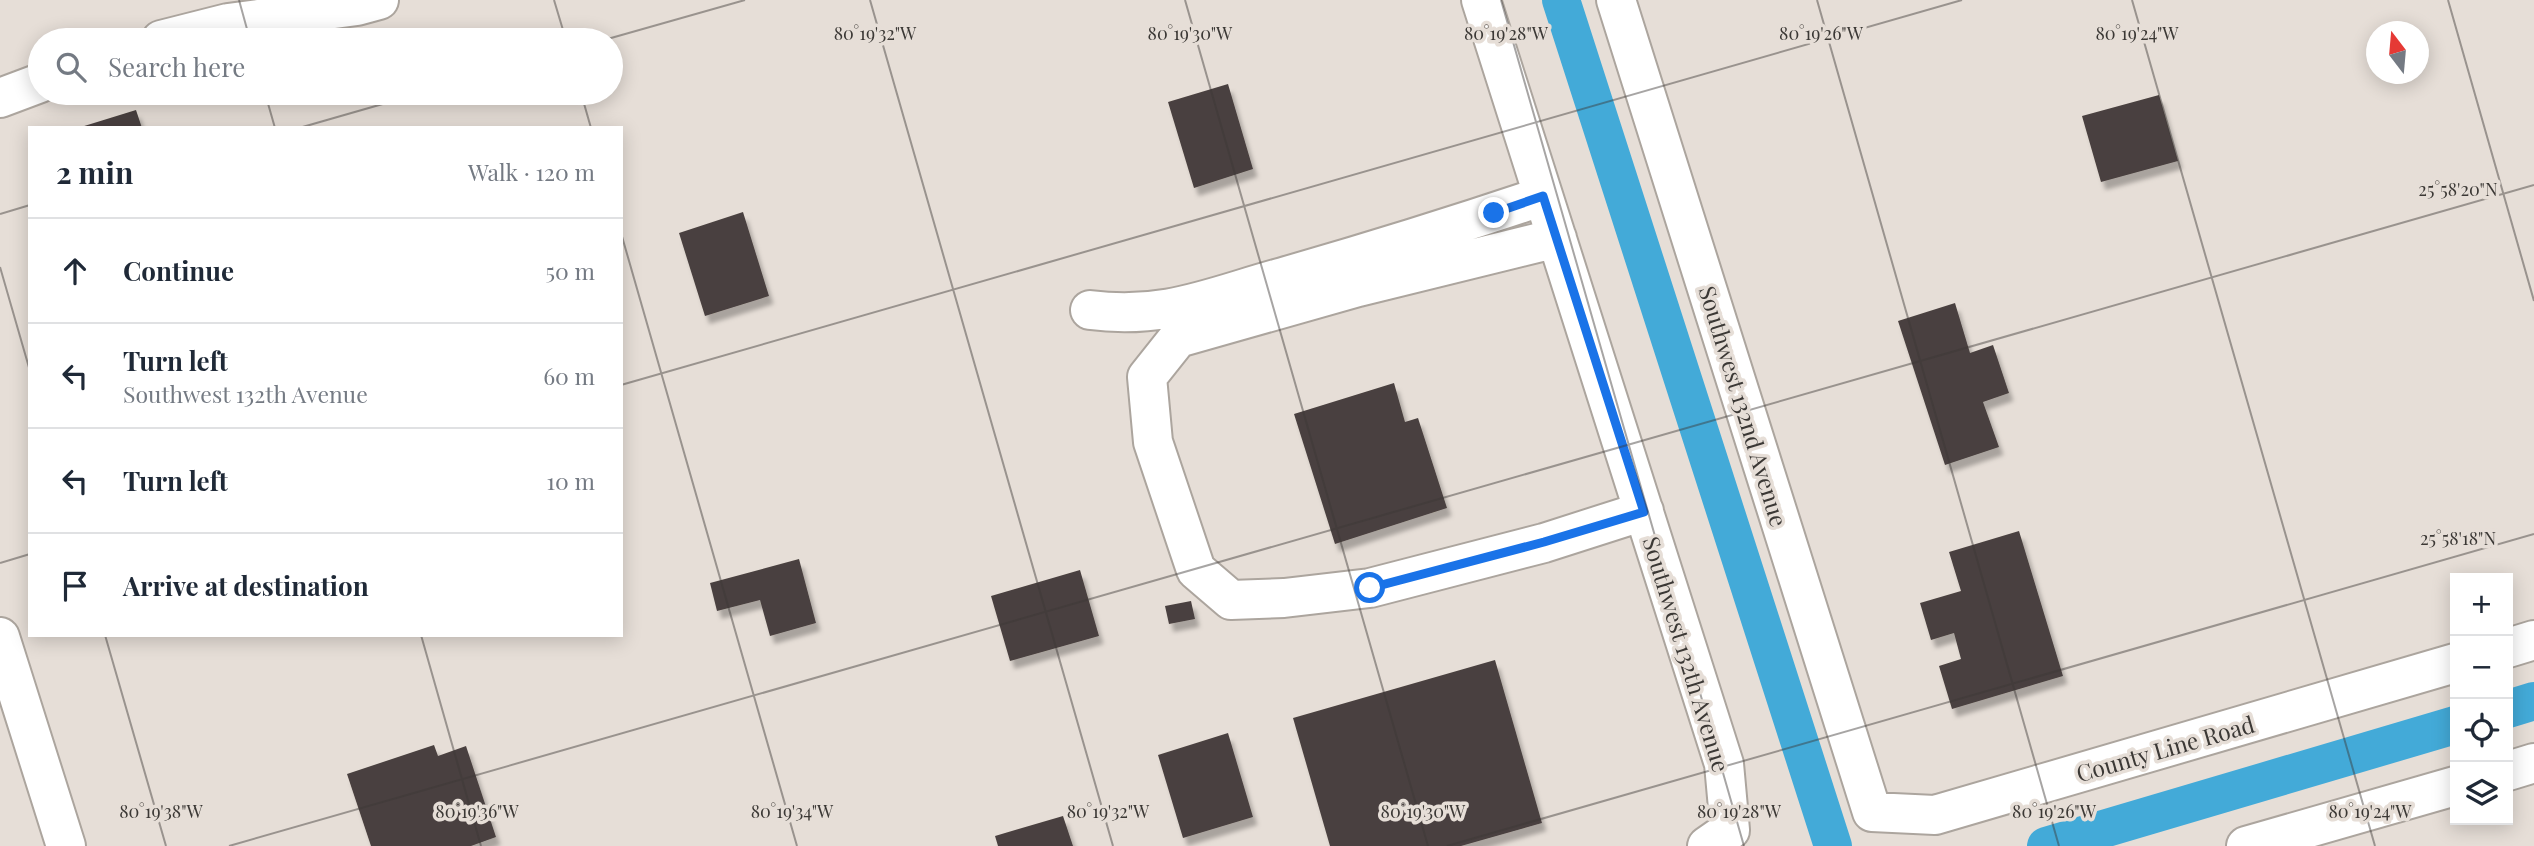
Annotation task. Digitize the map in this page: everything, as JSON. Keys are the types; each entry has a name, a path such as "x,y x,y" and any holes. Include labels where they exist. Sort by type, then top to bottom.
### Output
{"street":[{"path":"208,28 358,6 379,0"},
{"name":"Southwest 132th Avenue","path":"1481,0 1724,764 1718,838"},
{"name":"Southwest 132nd Avenue","path":"1616,0 1871,812"},
{"path":"0,98 28,88"},
{"path":"1090,310 1121,314 1191,305 1403,243 1543,196"},
{"path":"1557,238 1358,287 1178,338 1147,377 1153,442 1196,570 1231,600 1284,598 1370,588 1544,542 1644,512"},
{"path":"0,637 66,846"},
{"path":"2513,646 2534,640"},
{"name":"County Line Road","path":"1871,812 1935,815 2450,664"},
{"path":"2513,769 2534,763"},
{"path":"2246,846 2450,787"}],"building":[{"path":"1228,84 1253,169 1194,188 1168,102"},
{"path":"2159,95 2178,161 2101,182 2082,116"},
{"path":"136,110 141,126 84,126"},
{"path":"743,212 769,296 705,316 679,233"},
{"path":"1955,303 1970,353 1993,345 2009,393 1983,402 1999,447 1945,465 1898,321"},
{"path":"1394,383 1405,422 1418,418 1447,508 1335,544 1294,414"},
{"path":"2019,531 2063,676 1952,709 1939,666 1961,659 1954,633 1931,640 1920,603 1961,591 1949,552"},
{"path":"799,559 816,623 770,636 760,600 717,611 710,583"},
{"path":"1080,570 1099,636 1010,661 991,596"},
{"path":"1191,601 1195,619 1169,624 1165,606"},
{"path":"1495,660 1542,823 1461,846 1330,846 1293,718"},
{"path":"1228,733 1253,817 1183,838 1158,755"},
{"path":"434,745 438,756 466,746 496,837 471,846 371,846 347,774"},
{"path":"1063,816 1073,846 998,846 995,836"}],"waterway":[{"path":"1561,0 1833,846"},
{"path":"2513,707 2534,701"},
{"path":"2046,846 2450,726"}],"route":[{"path":"1370,588 1544,542 1644,512 1543,196 1494,213"}]}
